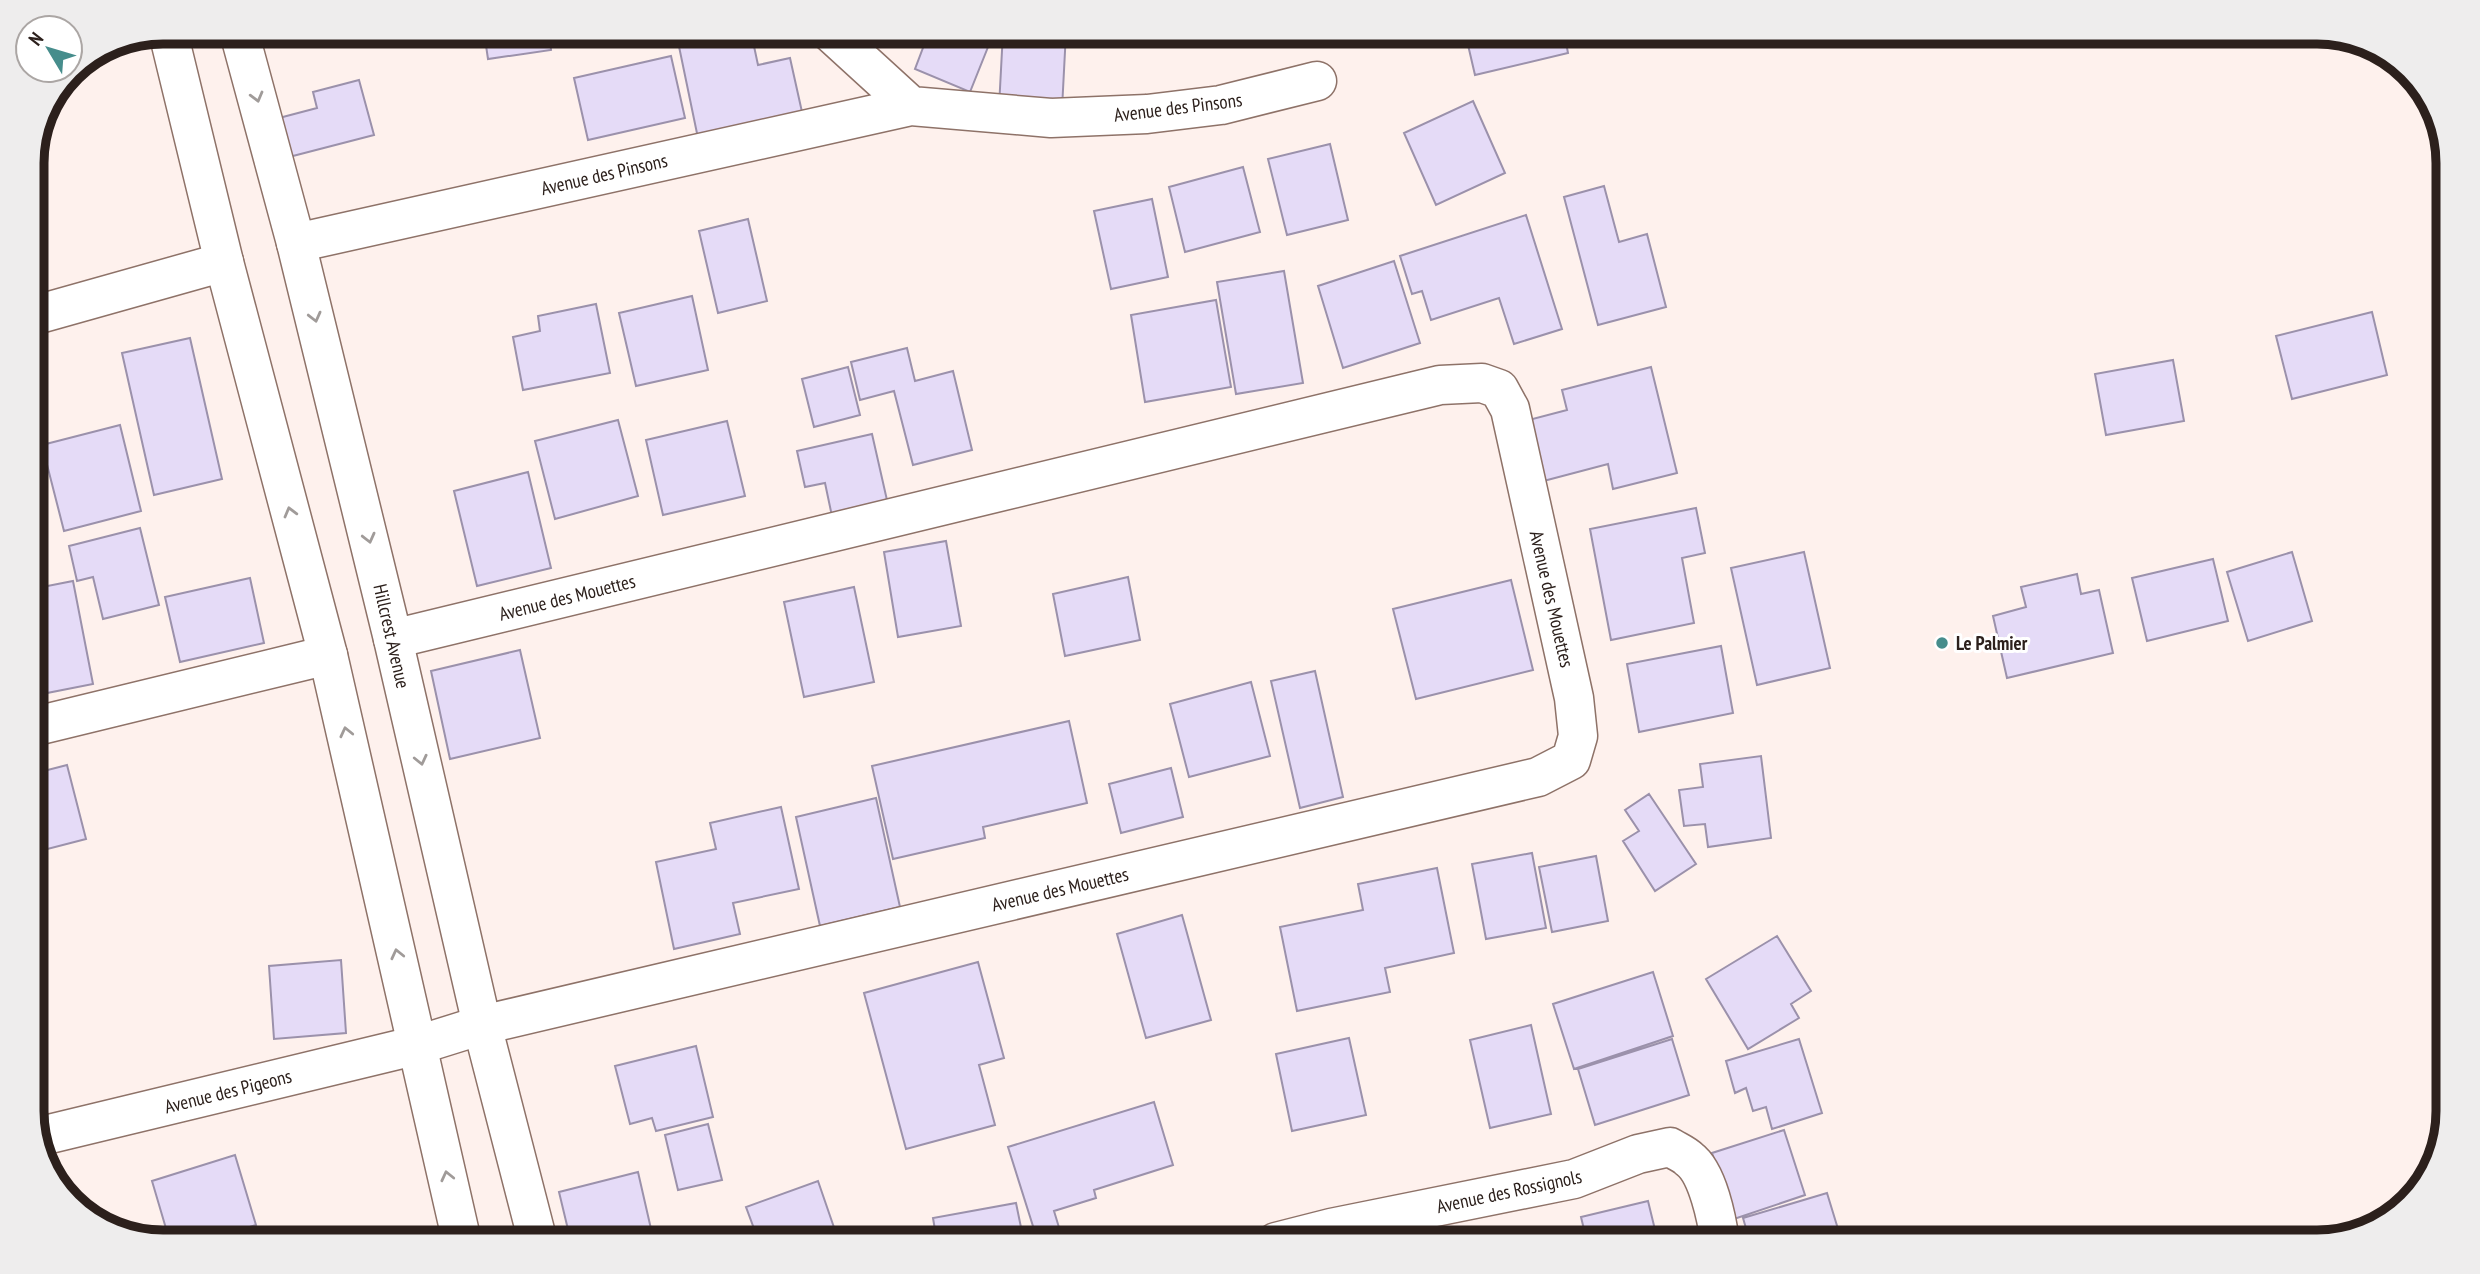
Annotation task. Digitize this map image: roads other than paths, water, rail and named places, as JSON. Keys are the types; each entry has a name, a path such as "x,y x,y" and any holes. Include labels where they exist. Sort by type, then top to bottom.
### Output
{"street":[{"path":"172,44 224,262 328,655 459,1230"},
{"name":"Hillcrest Avenue","path":"242,44 296,243 394,639 482,1025 535,1230"},
{"path":"843,44 911,106"},
{"name":"Avenue des Pinsons","path":"296,243 911,106 1051,118 1147,114 1221,105 1317,81"},
{"path":"44,313 224,262"},
{"name":"Avenue des Mouettes","path":"394,639 1440,385 1482,383 1499,389 1510,409 1574,698 1578,736 1571,760 1538,777 482,1025 418,1045"},
{"path":"44,724 328,655"},
{"name":"Avenue des Pigeons","path":"46,1135 418,1045"},
{"name":"Avenue des Rossignols","path":"1354,1230 1574,1179 1638,1154 1670,1147 1692,1160 1705,1182 1718,1230"}],"place":[{"name":"Le Palmier","path":"1942,643"}]}
